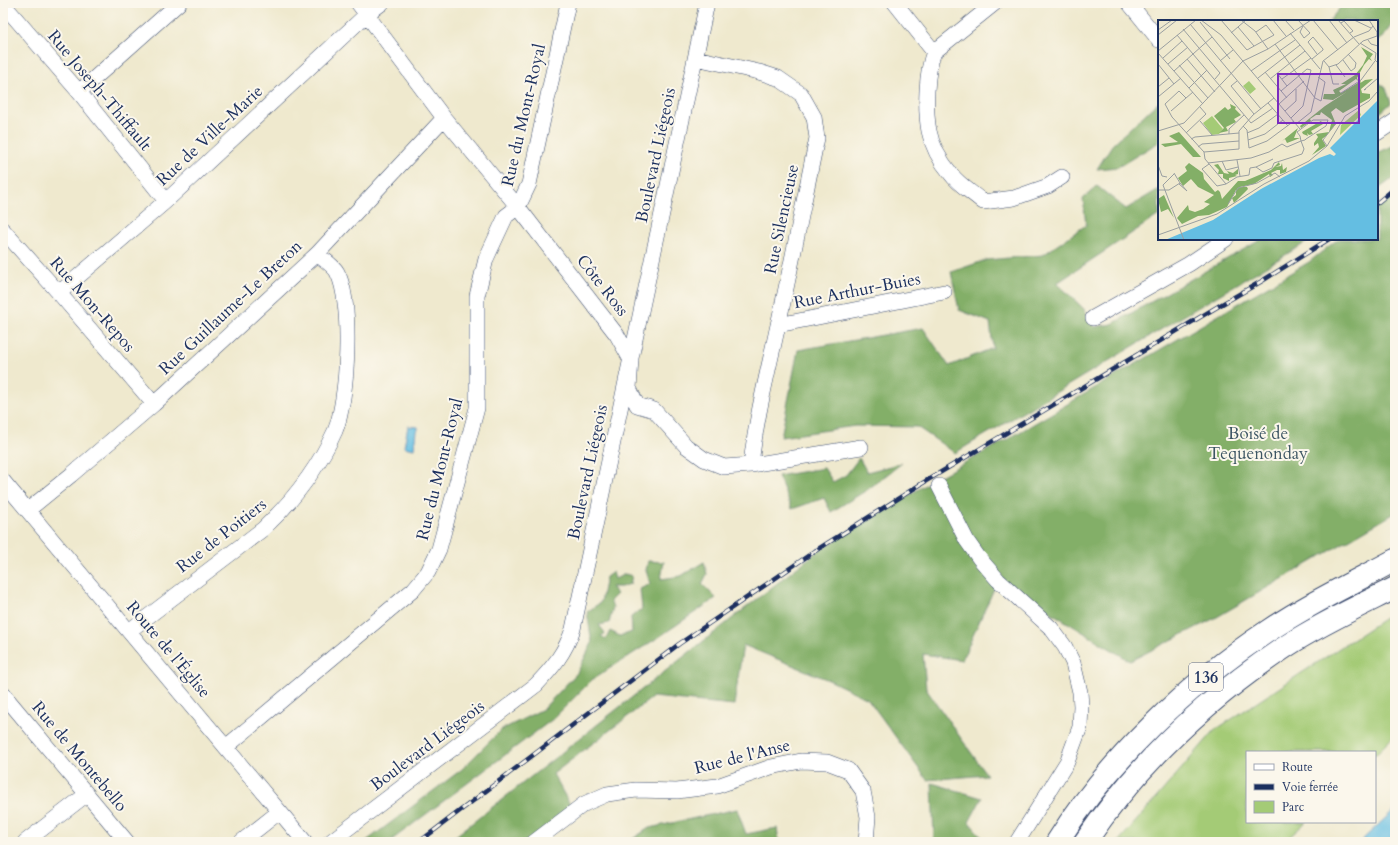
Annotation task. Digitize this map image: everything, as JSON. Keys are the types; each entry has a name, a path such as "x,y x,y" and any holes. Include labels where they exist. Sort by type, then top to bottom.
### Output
{"main road":[{"name":"136","path":"1057,842 1101,781 1156,722 1193,688 1268,631 1312,605 1395,560"},
{"name":"136","path":"1084,842 1123,791 1147,765 1177,734 1227,689 1295,641 1326,623 1395,588"}],"street":[{"path":"79,92 179,3"},
{"name":"Rue de Ville-Marie","path":"59,293 166,201 363,9 382,3"},
{"name":"Rue du Mont-Royal","path":"226,747 413,590 428,572 439,549 476,408 477,296 486,258 506,216 518,207 528,184 568,3"},
{"name":"Boulevard Liégeois","path":"330,842 536,685 553,666 567,646 573,629 707,3"},
{"path":"895,3 934,52"},
{"path":"995,3 934,52 931,60 926,97 929,131 937,153 951,175 983,202 1014,198 1048,186 1062,177"},
{"path":"1129,3 1158,39"},
{"name":"Rue Joseph-Thiffault","path":"3,4 79,92 166,201"},
{"name":"Côte Ross","path":"363,9 444,118 518,207 617,335 631,360"},
{"name":"Rue Silencieuse","path":"696,58 759,72 778,78 801,94 814,118 817,138 762,397 751,465"},
{"name":"Rue Guillaume-Le Breton","path":"28,510 154,404 317,254 444,118"},
{"path":"1378,132 1395,121"},
{"name":"Rue Mon-Repos","path":"3,230 154,404"},
{"path":"1093,318 1189,264 1225,240"},
{"name":"Rue de Poitiers","path":"129,631 263,529 283,510 319,463 335,429 342,401 346,369 347,328 345,298 336,272 317,254"},
{"name":"Rue Arthur-Buies","path":"778,324 944,292"},
{"path":"631,360 629,388 637,406 654,410 686,446 704,459 724,467 751,465 861,447"},
{"name":"Route de l'Église","path":"3,481 306,842"},
{"path":"938,486 967,541 979,558 998,580 1051,628 1065,647 1073,663 1080,692 1080,727 1067,762 1020,837"},
{"name":"Rue de Montebello","path":"3,694 127,842"},
{"name":"Rue de l'Anse","path":"534,842 584,804 607,794 636,790 677,791 717,786 771,767 801,761 827,762 848,770 863,791 868,817 866,842"},
{"path":"25,842 87,794"},
{"path":"241,842 280,812"}],"green space":[{"path":"1344,3 1395,3 1394,21 1387,33 1378,41 1378,20 1330,20"},
{"path":"1378,82 1386,88 1391,103 1379,114"},
{"path":"1158,102 1158,143 1118,167 1097,169 1112,145"},
{"path":"1395,145 1395,177 1378,189 1378,153"},
{"path":"1097,186 1126,209 1158,190 1158,216 1057,283 1084,309 1094,327 1112,324 1260,240 1310,240 955,453 917,427 855,426 781,437 798,350 923,328 949,366 993,348 990,322 959,310 951,272 986,260 1043,255 1086,225 1083,199"},
{"name":"Boisé de Tequenonday","path":"1395,194 1395,513 1217,617 1130,661 998,580 962,660 923,654 926,689 987,775 927,780 868,699 831,681 743,645 734,705 653,697 553,774 575,814 533,842 448,842 818,551 935,479 1008,439 1309,262 1337,240 1378,240 1378,207"},
{"path":"859,458 867,472 902,463 867,490 831,512 824,498 792,509 778,476 824,468 833,482 846,475"},
{"path":"648,561 664,562 661,579 681,576 704,562 707,574 702,584 716,598 659,637 593,679 553,719 389,842 365,842 461,770 501,730 543,709 577,673 592,643 587,612 601,602 606,577 613,572 615,579 625,574 632,576 630,584 621,587 611,587 617,594 610,601 613,607 609,623 599,625 605,633 601,636 606,639 610,631 620,636 632,632 631,617 642,609 640,589 650,584 646,570"},
{"path":"1394,612 1395,735 1376,754 1376,751 1246,751 1246,823 1305,823 1284,842 1118,842 1215,730"},
{"path":"932,783 982,798 969,822 986,842 934,842"},
{"path":"737,809 746,834 777,828 779,842 628,842 649,828"}],"water":[{"path":"408,426 418,427 418,430 416,431 414,449 404,447"},
{"path":"1395,809 1395,842 1360,842"}],"railway":[{"path":"1378,202 1395,188"},
{"path":"419,842 679,644 815,551 926,481 1262,281 1327,240"}]}
